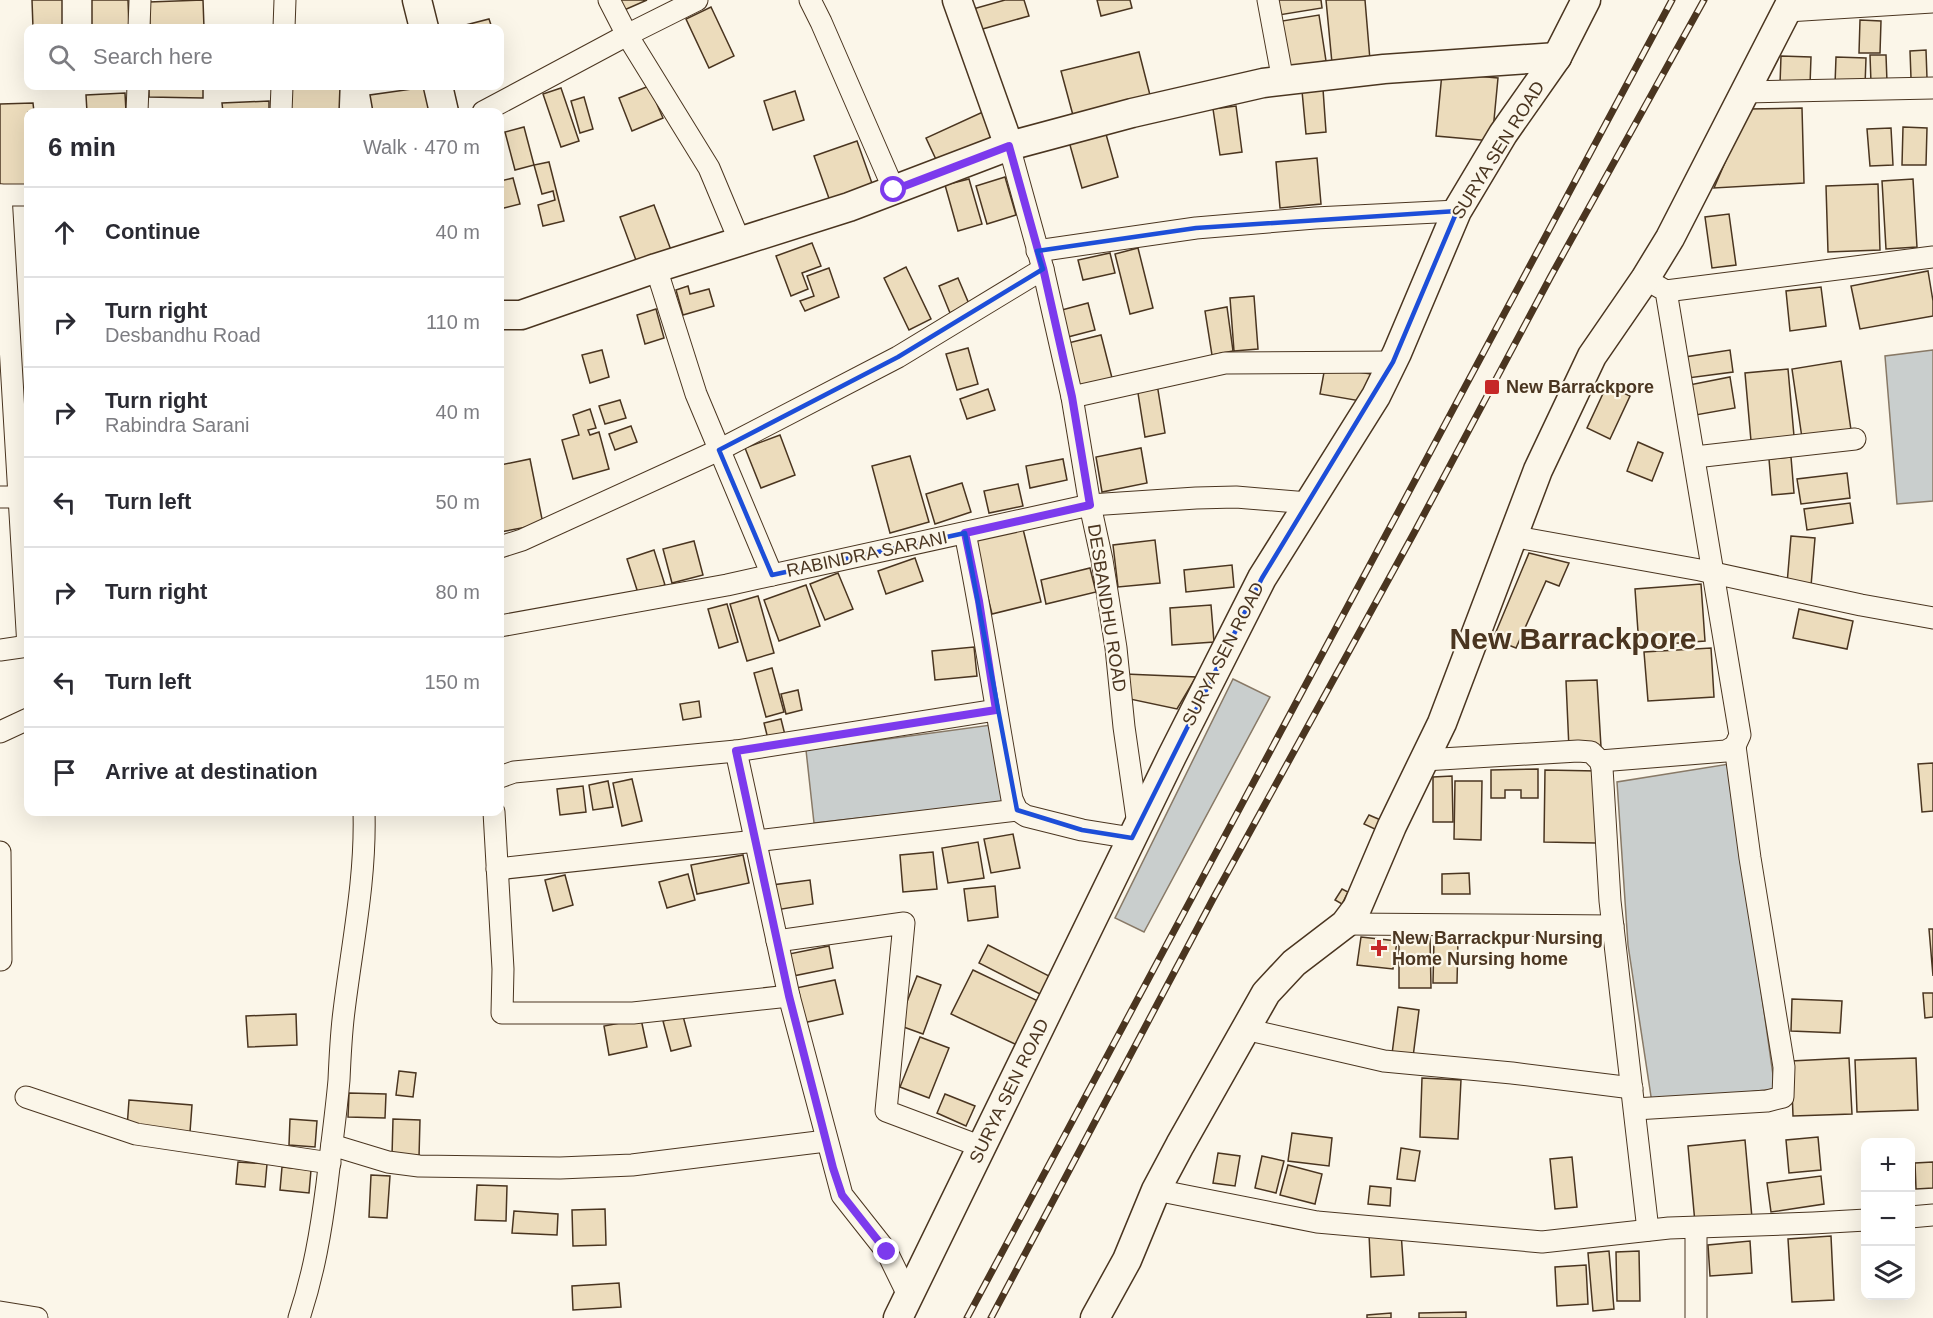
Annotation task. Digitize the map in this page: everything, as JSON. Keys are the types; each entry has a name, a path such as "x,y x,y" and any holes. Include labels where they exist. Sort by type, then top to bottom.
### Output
{"street":[{"path":"139,24 140,0"},
{"path":"284,24 285,0"},
{"path":"417,0 423,24"},
{"path":"609,0 627,35 709,168 740,242"},
{"path":"490,108 698,0"},
{"path":"810,0 894,190"},
{"path":"957,0 1009,146"},
{"path":"1268,0 1283,81"},
{"path":"1095,1318 1126,1260 1156,1190 1266,993 1293,963 1345,924 1357,908 1392,826 1442,723 1511,536 1538,470 1592,356 1656,285 1670,238 1789,6 1933,2"},
{"name":"SURYA SEN ROAD","path":"903,1307 1135,831 1262,578 1376,396 1393,362 1457,211 1503,134 1557,57 1583,5"},
{"path":"504,315 521,315 656,268 849,207 1009,146 1132,113 1263,83 1384,69 1557,57"},
{"path":"1745,92 1933,88"},
{"path":"137,108 138,90"},
{"path":"281,108 282,90"},
{"path":"439,90 443,108"},
{"name":"DESBANDHU ROAD","path":"1009,146 1040,260 1072,397 1090,505 1102,560 1116,648 1135,831"},
{"path":"24,195 0,195 14,416 10,497 24,529"},
{"path":"504,546 522,540 719,450 898,357 1040,260 1196,228 1315,218 1457,211"},
{"path":"1656,285 1933,257"},
{"path":"656,268 692,384 772,575"},
{"path":"1635,1109 1767,1101 1783,1097 1784,1067 1750,858 1735,746 1740,735 1695,457 1656,285"},
{"path":"1072,397 1225,363 1393,362"},
{"path":"1695,457 1855,439"},
{"name":"RABINDRA SARANI","path":"504,625 715,587 1090,505 1226,497 1308,503"},
{"path":"965,533 979,601 1012,800 1017,810 1026,816 1082,830 1135,831"},
{"path":"1511,536 1712,573 1933,618"},
{"path":"0,650 24,647"},
{"path":"504,776 514,772 736,751 996,710"},
{"path":"0,732 24,721"},
{"path":"1600,761 1726,751 1735,746"},
{"path":"736,751 789,996 842,1195 887,1252 903,1307"},
{"path":"1424,760 1578,751 1591,752 1600,761 1604,785 1610,901 1648,1230"},
{"path":"497,870 1017,810"},
{"path":"299,1318 317,1254 331,1154 339,1082 343,1013 356,928 365,834 364,816"},
{"path":"494,816 503,969 502,1013 633,1012 789,996"},
{"path":"0,852 1,960"},
{"path":"777,941 904,923 886,1111 982,1147"},
{"path":"1345,924 1613,926"},
{"path":"1245,1029 1384,1060 1632,1088"},
{"path":"26,1097 136,1134 331,1154 419,1166 560,1168 632,1165 826,1141"},
{"path":"1156,1190 1317,1222 1542,1242 1648,1230 1861,1220"},
{"path":"1915,1217 1933,1215"},
{"path":"1696,1228 1696,1318"},
{"path":"0,1312 37,1318"}],"highlighted area":[{"path":"1457,211 1393,362 1262,578 1132,838 1082,830 1017,810 965,533 772,575 719,450 898,357 1043,269 1037,251 1196,228"}],"shaded area":[{"path":"1933,350 1933,501 1897,504 1885,356"},
{"path":"1233,679 1270,697 1144,932 1115,918"},
{"path":"991,725 1003,802 814,823 806,750"},
{"path":"1729,764 1775,1089 1652,1103 1628,945 1617,782"}],"building":[{"path":"32,0 62,0 62,24 33,24"},
{"path":"92,0 128,0 129,24 92,24"},
{"path":"203,0 204,24 150,24 149,2"},
{"path":"617,0 647,0 622,11"},
{"path":"1005,0 1024,0 1029,16 979,30 973,9"},
{"path":"1097,0 1130,0 1132,8 1101,16"},
{"path":"1277,0 1321,0 1322,8 1279,15"},
{"path":"1326,0 1365,0 1370,60 1332,63"},
{"path":"711,7 734,56 709,68 686,19"},
{"path":"1319,15 1326,61 1290,68 1282,21"},
{"path":"489,19 491,24 470,24"},
{"path":"1860,20 1881,21 1880,53 1859,53"},
{"path":"1926,50 1927,78 1911,78 1910,51"},
{"path":"1139,52 1151,99 1074,119 1061,71"},
{"path":"1870,55 1886,55 1887,82 1871,83"},
{"path":"1781,56 1811,57 1810,85 1780,84"},
{"path":"1836,57 1866,58 1865,86 1835,85"},
{"path":"1442,73 1498,78 1492,141 1436,136"},
{"path":"649,86 663,118 632,131 619,98"},
{"path":"561,88 579,141 561,147 543,94"},
{"path":"1323,89 1326,132 1306,134 1302,91"},
{"path":"149,90 203,90 203,98 149,97"},
{"path":"291,90 340,90 339,108 289,108"},
{"path":"405,90 426,90 429,108 372,108 370,95"},
{"path":"795,91 804,120 773,130 764,101"},
{"path":"125,93 126,108 87,108 86,95"},
{"path":"584,97 593,129 580,133 571,101"},
{"path":"269,101 269,108 223,108 222,103"},
{"path":"33,103 34,108 24,108 24,185 0,185 0,104"},
{"path":"1236,106 1242,152 1220,155 1213,109"},
{"path":"1802,108 1804,183 1714,188 1748,109"},
{"path":"985,111 999,141 940,168 926,138"},
{"path":"524,127 534,165 515,170 505,132"},
{"path":"1104,127 1118,177 1082,188 1068,138"},
{"path":"1903,127 1927,128 1926,165 1902,165"},
{"path":"1891,128 1893,165 1870,166 1867,129"},
{"path":"857,141 874,189 831,204 814,156"},
{"path":"1317,158 1321,204 1280,208 1276,162"},
{"path":"549,162 564,221 543,226 538,205 555,200 553,191 542,194 534,165"},
{"path":"1005,177 1016,215 987,224 976,186"},
{"path":"513,178 520,204 504,208 504,180"},
{"path":"969,179 982,224 958,231 945,185"},
{"path":"1913,179 1917,247 1886,249 1882,181"},
{"path":"1878,184 1880,250 1828,252 1826,186"},
{"path":"654,205 674,258 640,271 620,217"},
{"path":"1729,214 1736,265 1712,268 1705,217"},
{"path":"812,243 821,266 802,273 808,289 791,296 776,256"},
{"path":"1138,248 1153,308 1130,314 1115,254"},
{"path":"1110,253 1115,273 1083,280 1078,260"},
{"path":"906,267 931,319 909,330 884,278"},
{"path":"829,268 839,297 805,311 800,301 814,296 807,276"},
{"path":"1928,271 1933,316 1860,329 1851,286"},
{"path":"958,278 969,304 950,313 939,286"},
{"path":"688,286 690,294 709,289 714,306 683,315 676,290"},
{"path":"1821,287 1826,326 1790,331 1786,291"},
{"path":"1254,296 1258,349 1234,351 1230,298"},
{"path":"1088,303 1095,330 1064,338 1058,311"},
{"path":"1227,307 1233,351 1212,355 1205,311"},
{"path":"656,309 664,338 645,344 637,315"},
{"path":"1101,335 1112,378 1075,387 1064,344"},
{"path":"968,348 978,384 957,390 946,354"},
{"path":"602,350 609,377 590,383 582,355"},
{"path":"1730,350 1733,372 1688,378 1685,357"},
{"path":"1841,361 1851,430 1802,438 1792,369"},
{"path":"1325,367 1371,374 1366,402 1320,394"},
{"path":"1788,369 1794,436 1751,441 1745,373"},
{"path":"1730,377 1735,408 1690,416 1684,386"},
{"path":"1157,384 1165,433 1145,437 1137,387"},
{"path":"1607,385 1630,396 1610,439 1587,428"},
{"path":"988,389 995,410 967,419 960,399"},
{"path":"620,400 626,418 605,424 599,406"},
{"path":"590,409 596,428 588,430 590,435 599,432 609,469 573,479 562,440 579,435 573,415"},
{"path":"631,426 637,442 615,450 609,434"},
{"path":"780,435 795,475 761,488 745,448"},
{"path":"1638,442 1663,453 1652,481 1627,471"},
{"path":"1141,448 1147,483 1102,492 1096,457"},
{"path":"910,456 929,522 890,533 872,466"},
{"path":"1791,457 1794,493 1772,495 1769,459"},
{"path":"530,459 543,524 504,531 504,464"},
{"path":"1063,459 1067,480 1030,488 1026,466"},
{"path":"1847,473 1850,498 1801,504 1797,479"},
{"path":"962,483 971,512 935,524 926,494"},
{"path":"1018,484 1023,506 989,513 984,491"},
{"path":"1850,503 1853,523 1807,530 1804,509"},
{"path":"1023,529 1041,602 992,614 974,541"},
{"path":"1791,536 1815,538 1811,586 1787,584"},
{"path":"1155,540 1160,583 1118,587 1113,545"},
{"path":"694,541 703,575 672,583 663,549"},
{"path":"654,550 665,585 638,593 627,559"},
{"path":"1529,553 1569,563 1559,586 1546,581 1516,648 1493,639"},
{"path":"915,558 923,581 886,594 878,571"},
{"path":"1232,565 1234,587 1186,592 1184,570"},
{"path":"1090,568 1096,592 1046,604 1041,580"},
{"path":"838,573 853,609 825,620 810,584"},
{"path":"1701,584 1705,641 1639,646 1635,589"},
{"path":"806,585 820,626 779,641 764,600"},
{"path":"758,596 774,653 747,661 730,604"},
{"path":"727,604 738,642 719,648 708,609"},
{"path":"1211,605 1214,642 1172,645 1170,608"},
{"path":"1799,609 1853,621 1847,649 1793,638"},
{"path":"974,647 977,676 935,680 932,651"},
{"path":"1711,648 1714,697 1648,701 1644,652"},
{"path":"772,668 784,712 766,717 754,673"},
{"path":"1125,674 1196,677 1177,709 1125,698"},
{"path":"1597,680 1601,747 1569,749 1566,681"},
{"path":"798,690 802,710 786,714 781,694"},
{"path":"699,701 701,717 683,720 680,704"},
{"path":"781,719 785,735 768,739 764,723"},
{"path":"1933,763 1933,811 1922,812 1918,764"},
{"path":"1538,769 1538,798 1521,798 1521,790 1505,790 1505,798 1491,798 1491,770"},
{"path":"1545,770 1597,771 1596,843 1544,842"},
{"path":"1452,776 1453,822 1433,822 1433,777"},
{"path":"632,779 642,821 622,826 613,783"},
{"path":"608,781 613,807 593,810 589,785"},
{"path":"1455,781 1482,781 1481,840 1454,839"},
{"path":"583,786 586,812 560,815 557,789"},
{"path":"1369,815 1383,821 1379,831 1364,824"},
{"path":"1013,834 1020,868 991,873 984,839"},
{"path":"978,842 984,878 948,883 942,848"},
{"path":"933,852 937,889 903,892 900,855"},
{"path":"743,855 749,883 697,894 691,865"},
{"path":"1469,873 1470,894 1442,894 1442,874"},
{"path":"688,874 695,900 667,908 659,882"},
{"path":"565,875 573,905 553,911 545,880"},
{"path":"810,880 813,904 776,910 772,885"},
{"path":"995,886 998,917 968,921 964,889"},
{"path":"1342,889 1348,892 1342,904 1335,900"},
{"path":"1929,929 1933,929 1933,976"},
{"path":"1361,937 1397,941 1393,969 1357,965"},
{"path":"1430,937 1431,988 1399,988 1399,938"},
{"path":"1434,940 1458,940 1457,983 1433,983"},
{"path":"988,945 1051,977 1042,995 979,963"},
{"path":"829,946 833,968 793,976 789,954"},
{"path":"973,970 1038,1001 1017,1045 951,1014"},
{"path":"917,976 941,985 923,1034 898,1025"},
{"path":"835,980 843,1014 803,1023 796,988"},
{"path":"1923,993 1933,993 1933,1017 1925,1018"},
{"path":"1792,999 1842,1001 1840,1033 1791,1031"},
{"path":"1398,1007 1419,1010 1413,1057 1392,1054"},
{"path":"296,1014 297,1045 248,1047 246,1016"},
{"path":"683,1016 691,1046 671,1051 663,1021"},
{"path":"641,1019 647,1047 609,1055 604,1026"},
{"path":"920,1037 949,1048 929,1098 900,1087"},
{"path":"1849,1058 1852,1114 1793,1116 1791,1061"},
{"path":"1916,1058 1918,1110 1857,1112 1855,1060"},
{"path":"399,1071 416,1073 413,1097 396,1095"},
{"path":"1422,1078 1461,1080 1458,1139 1420,1137"},
{"path":"349,1093 386,1094 385,1118 348,1117"},
{"path":"945,1094 975,1106 966,1126 937,1113"},
{"path":"129,1100 192,1105 190,1132 127,1128"},
{"path":"290,1119 317,1121 315,1147 289,1145"},
{"path":"393,1119 420,1120 419,1157 392,1156"},
{"path":"1292,1133 1332,1138 1329,1166 1288,1161"},
{"path":"1818,1137 1821,1170 1789,1173 1786,1140"},
{"path":"1745,1140 1752,1218 1695,1223 1688,1146"},
{"path":"1401,1148 1420,1151 1415,1181 1397,1179"},
{"path":"1218,1153 1240,1156 1235,1186 1213,1183"},
{"path":"1262,1156 1284,1161 1276,1193 1255,1188"},
{"path":"1572,1157 1577,1207 1555,1209 1550,1159"},
{"path":"238,1162 267,1164 265,1187 236,1184"},
{"path":"1933,1162 1933,1188 1916,1189 1915,1163"},
{"path":"1288,1165 1322,1174 1315,1204 1280,1195"},
{"path":"282,1167 311,1170 309,1193 280,1190"},
{"path":"371,1175 390,1176 387,1218 369,1217"},
{"path":"1821,1176 1824,1204 1771,1212 1767,1183"},
{"path":"477,1185 507,1186 506,1221 475,1220"},
{"path":"1370,1186 1391,1188 1390,1206 1368,1204"},
{"path":"605,1209 606,1245 573,1246 572,1210"},
{"path":"514,1211 558,1214 557,1235 512,1233"},
{"path":"1401,1232 1404,1275 1371,1277 1369,1234"},
{"path":"1831,1236 1834,1300 1792,1302 1788,1239"},
{"path":"1750,1241 1752,1273 1710,1276 1708,1245"},
{"path":"1609,1251 1614,1309 1593,1311 1588,1253"},
{"path":"1639,1251 1640,1301 1617,1301 1616,1252"},
{"path":"1586,1265 1588,1304 1557,1306 1555,1267"},
{"path":"619,1283 621,1307 573,1310 572,1286"},
{"path":"1466,1312 1466,1318 1419,1318 1419,1313"},
{"path":"1391,1313 1391,1318 1367,1318 1367,1315"}],"railway":[{"path":"967,1318 1672,0"},
{"path":"991,1318 1214,897 1414,533 1551,276 1704,0"}],"place":[{"name":"New Barrackpore","path":"1492,387"},
{"name":"New Barrackpur Nursing Home Nursing home","path":"1379,948"}],"district":[{"name":"New Barrackpore","path":"1573,639"}],"route":[{"path":"887,1252 842,1195 833,1168 789,996 736,751 996,710 979,601 965,533 1090,505 1072,397 1043,268 1009,146 894,190"}]}
